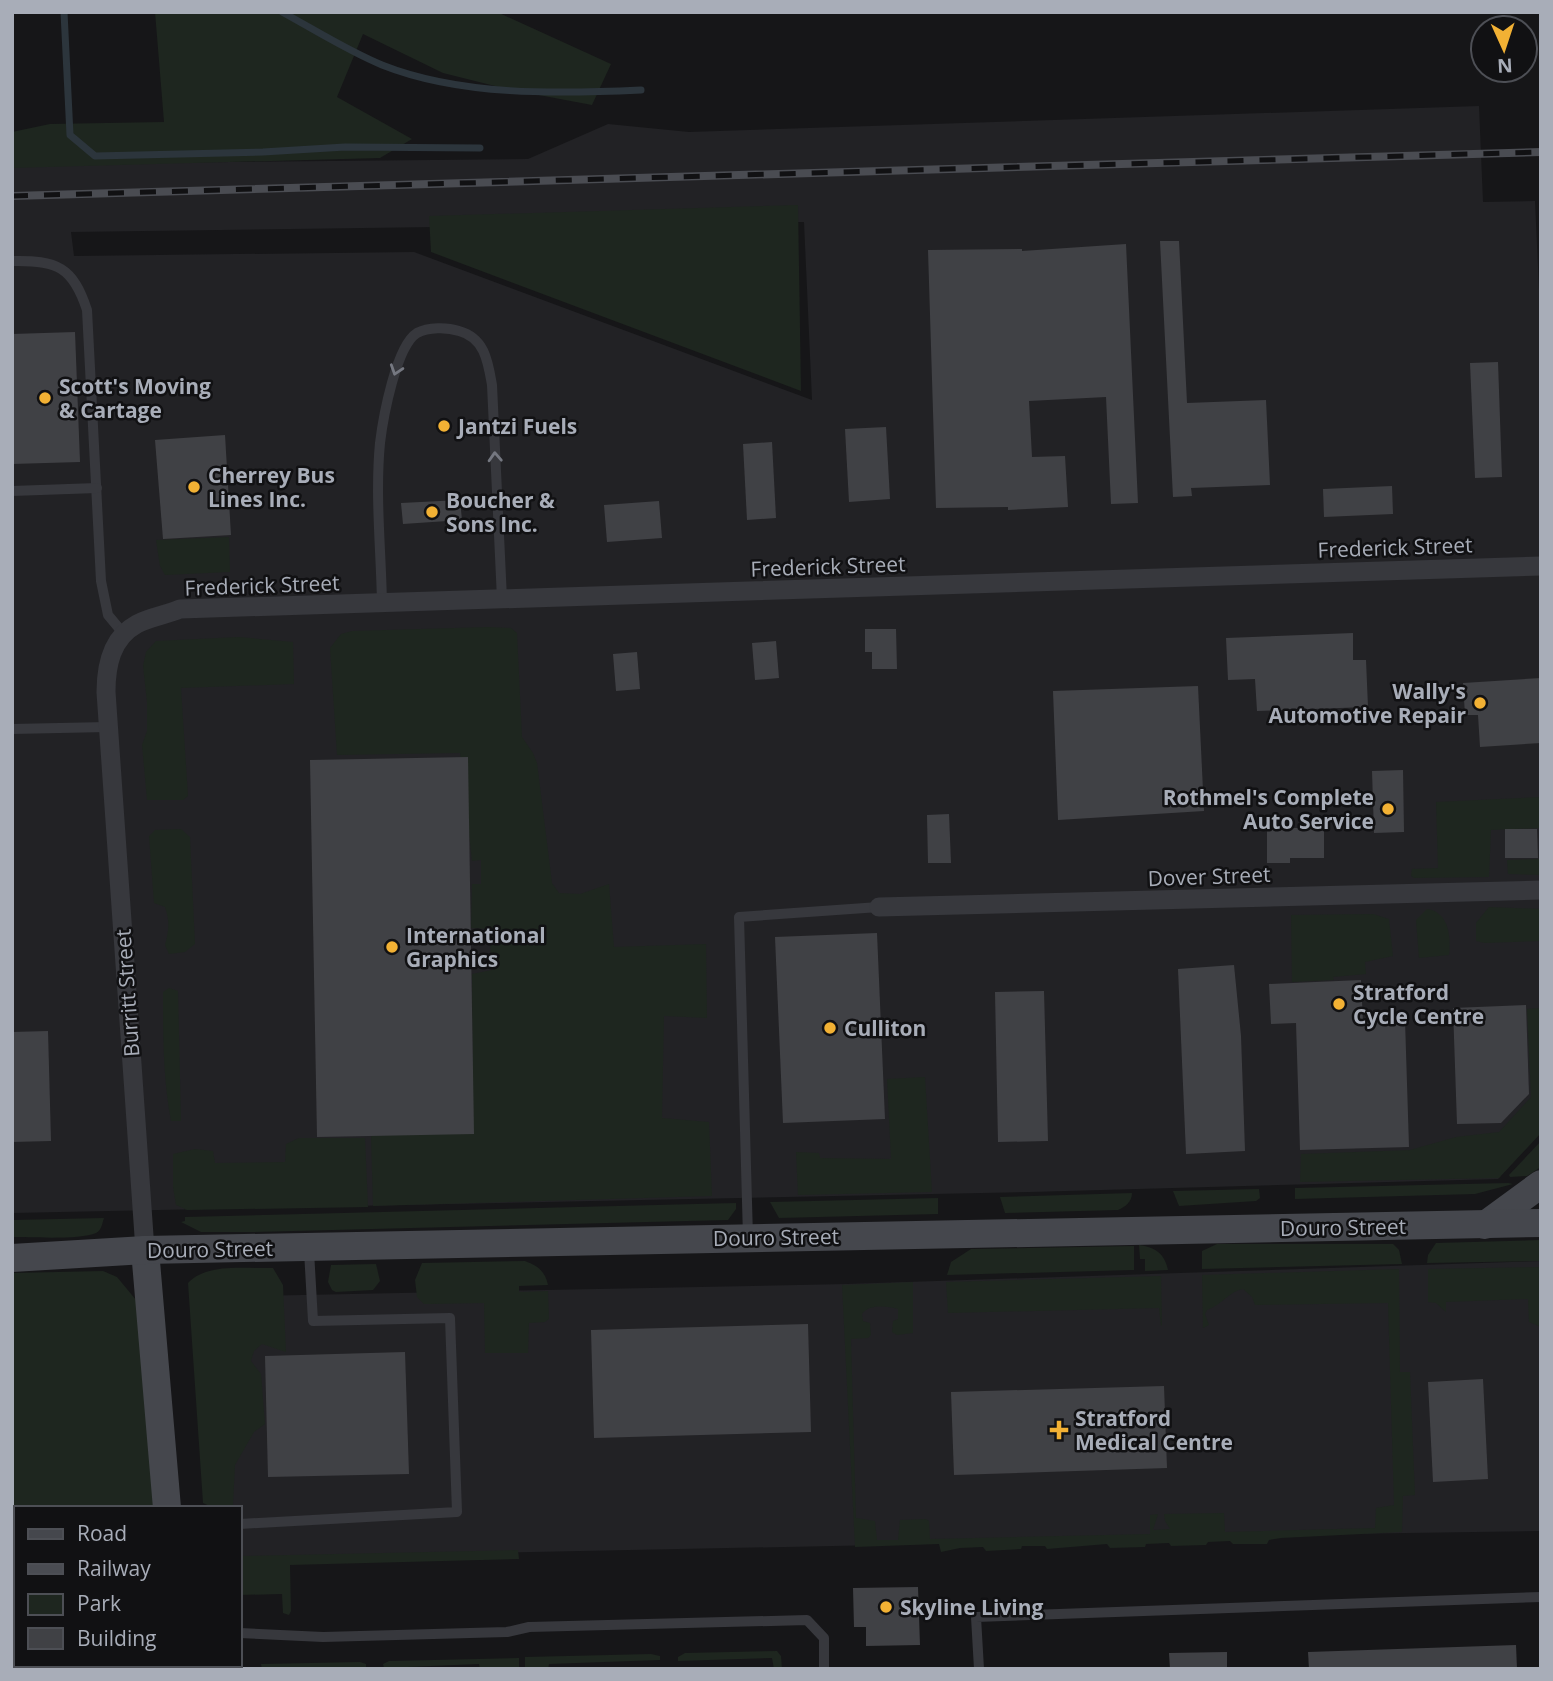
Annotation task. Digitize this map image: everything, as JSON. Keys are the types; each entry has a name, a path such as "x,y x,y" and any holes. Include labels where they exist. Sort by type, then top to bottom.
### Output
{"street":[{"name":"Frederick Street","path":"123,633 139,623 180,609 1541,566"},
{"name":"Burritt Street","path":"123,633 112,652 106,676 107,727 145,1250 167,1506"},
{"name":"Dover Street","path":"879,907 1541,890"},
{"path":"1485,1225 1541,1184"},
{"name":"Douro Street","path":"12,1258 145,1250 1541,1223"}],"lane":[{"path":"12,261 49,263 71,274 87,310 104,599 108,615 123,633"},
{"path":"382,603 380,442 395,370 405,346 416,333 434,328 454,329 470,334 481,345 488,360 502,599"},
{"path":"12,491 97,488"},
{"path":"12,729 107,727"},
{"path":"748,1238 739,917 879,907"},
{"path":"242,1524 457,1512 450,1318 313,1321 309,1247"},
{"path":"979,1669 976,1617 1541,1597"},
{"path":"242,1633 323,1637 507,1632 529,1627 807,1620 824,1638 824,1669"}],"shaded area":[{"path":"1479,106 1483,202 1535,201 1541,333 1541,1130 1498,1179 1030,1192 12,1213 12,164 528,159 608,124 689,132","holes":["804,222 812,400 414,252 74,256 71,232"]},
{"path":"1541,1261 1541,1531 937,1540 929,1544 242,1558 242,1506 217,1506 203,1297 847,1284"}],"green space":[{"path":"155,12 497,12 611,64 592,105 507,89 443,73 363,34 337,97 412,139 380,158 12,168 12,132 50,124 164,122"},
{"path":"798,205 801,391 431,252 429,216"},
{"path":"229,537 230,572 165,575 160,566 156,540"},
{"path":"511,628 517,633 522,737 537,763 552,883 559,893 580,894 609,884 614,947 706,944 707,1018 664,1016 662,1118 709,1122 712,1196 373,1206 373,1133 473,1131 472,974 492,970 489,929 471,928 472,884 481,884 481,860 472,861 460,753 337,755 330,648 341,634 352,631"},
{"path":"239,637 293,642 294,684 181,688 188,796 183,800 147,800 142,745 147,731 143,666 146,652 156,641"},
{"path":"1541,797 1541,828 1491,830 1489,877 1411,876 1412,869 1438,868 1436,802"},
{"path":"181,829 190,837 195,944 185,952 169,954 165,945 167,912 165,907 154,903 149,836 155,830"},
{"path":"1541,859 1541,875 1508,874 1507,860"},
{"path":"1489,907 1541,909 1541,941 1476,941 1476,923"},
{"path":"1427,909 1440,915 1447,926 1449,955 1419,958 1416,920"},
{"path":"1373,914 1389,919 1393,956 1365,962 1366,974 1333,977 1334,980 1292,982 1291,915"},
{"path":"169,988 178,991 181,1121 171,1121 166,1089 163,992"},
{"path":"1541,1008 1541,1133 1499,1178 1300,1182 1301,1154 1410,1150 1456,1137 1499,1132 1531,1097 1527,1009"},
{"path":"925,1077 932,1192 798,1195 796,1152 819,1153 820,1158 891,1159 887,1079"},
{"path":"299,1138 365,1138 368,1207 187,1210 176,1205 173,1154 195,1149 213,1151 215,1163 285,1162 286,1144"},
{"path":"1541,1141 1541,1167 1527,1176 1510,1177 1509,1175"},
{"path":"1513,1184 1475,1194 1295,1199 1295,1188"},
{"path":"1259,1189 1260,1198 1256,1201 1179,1206 1173,1191"},
{"path":"1132,1193 1128,1204 1118,1210 1005,1213 1000,1197"},
{"path":"938,1198 938,1214 779,1218 770,1202"},
{"path":"736,1203 736,1209 728,1220 255,1232 201,1232 181,1222 185,1221 185,1217"},
{"path":"104,1218 100,1230 89,1235 12,1237 12,1220"},
{"path":"1541,1240 1541,1261 1427,1263 1428,1255 1436,1243"},
{"path":"1217,1244 1393,1244 1399,1250 1402,1264 1202,1269 1202,1251"},
{"path":"1139,1245 1158,1252 1168,1270 1145,1271 1145,1259 1140,1259"},
{"path":"1134,1246 1134,1270 947,1275 951,1262 971,1249"},
{"path":"525,1261 540,1270 548,1285 519,1286 519,1292 548,1291 549,1319 545,1322 529,1323 528,1353 485,1353 484,1303 424,1304 417,1297 415,1280 422,1263"},
{"path":"376,1264 380,1281 373,1290 336,1292 328,1282 331,1265"},
{"path":"1541,1267 1541,1327 1529,1322 1528,1299 1446,1302 1446,1312 1436,1303 1428,1302 1428,1269"},
{"path":"273,1268 283,1285 286,1352 262,1344 254,1351 251,1361 261,1374 265,1424 254,1432 235,1465 233,1505 211,1506 203,1503 188,1283 206,1272"},
{"path":"1399,1269 1400,1372 1410,1372 1415,1495 1403,1496 1402,1532 1281,1538 1269,1540 1267,1544 1233,1544 1230,1541 1208,1542 1206,1545 1171,1546 1169,1543 1110,1548 1107,1544 1047,1549 1045,1546 1022,1546 1021,1549 986,1551 983,1547 941,1552 939,1544 855,1547 842,1285 913,1282 913,1333 897,1335 892,1332 893,1321 898,1319 898,1309 878,1307 862,1314 863,1321 870,1323 871,1335 868,1338 851,1339 856,1518 875,1521 877,1540 898,1540 900,1520 926,1519 929,1521 930,1539 1150,1534 1150,1515 1158,1514 1153,1530 1170,1529 1164,1514 1224,1513 1225,1532 1375,1528 1376,1508 1394,1505 1388,1303 1255,1305 1252,1297 1243,1289 1207,1310 1205,1314 1209,1325 1203,1328 1202,1275"},
{"path":"103,1271 117,1277 136,1300 154,1506 14,1506 14,1667 168,1669 12,1669 12,1273"},
{"path":"1161,1276 1161,1326 1159,1308 948,1313 946,1282"},
{"path":"518,1550 519,1559 290,1565 289,1615 283,1613 282,1594 242,1595 242,1556"},
{"path":"777,1651 781,1656 782,1669 774,1669 772,1658 678,1661 678,1657 685,1653"},
{"path":"660,1656 660,1660 549,1664 548,1669 525,1669 525,1657"},
{"path":"519,1658 519,1669 480,1669 479,1664 384,1668 383,1664 389,1661"},
{"path":"261,1664 366,1664 366,1668 262,1669"}],"building":[{"path":"1160,241 1179,241 1187,403 1266,400 1270,485 1191,488 1192,496 1173,497"},
{"path":"1126,244 1138,503 1111,504 1106,397 1029,401 1032,457 1065,456 1068,507 1008,510 1008,507 936,508 928,250 1022,251"},
{"name":"Scott's Moving & Cartage","path":"75,332 80,462 12,464 12,334"},
{"path":"1498,362 1502,477 1475,478 1470,363"},
{"path":"886,427 890,499 849,502 845,429"},
{"name":"Cherrey Bus Lines Inc.","path":"225,435 231,535 163,539 155,440"},
{"path":"772,442 776,518 747,520 743,444"},
{"path":"1392,486 1393,514 1324,517 1323,489"},
{"name":"Boucher & Sons Inc.","path":"460,500 462,520 403,524 401,503"},
{"path":"659,501 662,538 607,542 604,505"},
{"path":"865,629 896,629 897,669 872,669 872,652 865,652"},
{"path":"1353,633 1353,660 1366,660 1368,707 1257,711 1255,679 1228,680 1226,638"},
{"path":"776,641 779,678 755,680 752,643"},
{"path":"637,652 640,689 616,691 613,654"},
{"path":"1541,678 1541,743 1480,747 1478,715 1465,715 1463,683"},
{"path":"1198,686 1204,811 1058,820 1053,691"},
{"name":"International Graphics","path":"468,757 474,1134 317,1137 310,760"},
{"path":"1403,770 1404,832 1374,833 1372,771"},
{"path":"949,814 951,863 928,863 927,815"},
{"path":"1301,823 1324,823 1324,858 1290,858 1290,863 1267,863 1267,828 1301,828"},
{"path":"1505,829 1537,829 1538,858 1505,858"},
{"name":"Culliton","path":"877,933 885,1119 783,1123 775,937"},
{"path":"1234,965 1241,1036 1245,1151 1186,1154 1178,969"},
{"path":"1361,980 1363,1022 1405,1020 1409,1147 1300,1150 1296,1023 1271,1024 1269,984"},
{"path":"1044,991 1048,1141 998,1142 995,992"},
{"path":"1526,1005 1529,1094 1501,1123 1457,1124 1453,1008"},
{"path":"48,1031 51,1141 12,1142 12,1032"},
{"path":"808,1324 811,1432 594,1438 591,1330"},
{"path":"405,1352 409,1474 268,1477 265,1356"},
{"path":"1483,1379 1488,1479 1433,1482 1428,1382"},
{"name":"Stratford Medical Centre","path":"1164,1386 1167,1468 954,1475 951,1392"},
{"name":"Skyline Living","path":"918,1587 920,1645 866,1646 866,1627 854,1627 853,1588"},
{"path":"1516,1645 1517,1669 1309,1669 1308,1652"},
{"path":"1227,1652 1227,1669 1170,1669 1169,1653"}],"waterway":[{"path":"64,12 70,135 95,156 345,147 480,148"},
{"path":"282,12 382,65 444,83 510,91 641,90"}],"railway":[{"path":"12,196 1541,152"}],"place":[{"name":"Scott's Moving & Cartage","path":"45,398"},
{"name":"Jantzi Fuels","path":"444,426"},
{"name":"Cherrey Bus Lines Inc.","path":"194,487"},
{"name":"Boucher & Sons Inc.","path":"432,512"},
{"name":"Wally's Automotive Repair","path":"1480,703"},
{"name":"Rothmel's Complete Auto Service","path":"1388,809"},
{"name":"International Graphics","path":"392,947"},
{"name":"Stratford Cycle Centre","path":"1339,1004"},
{"name":"Culliton","path":"830,1028"},
{"name":"Stratford Medical Centre","path":"1059,1430"},
{"name":"Skyline Living","path":"886,1607"}]}
